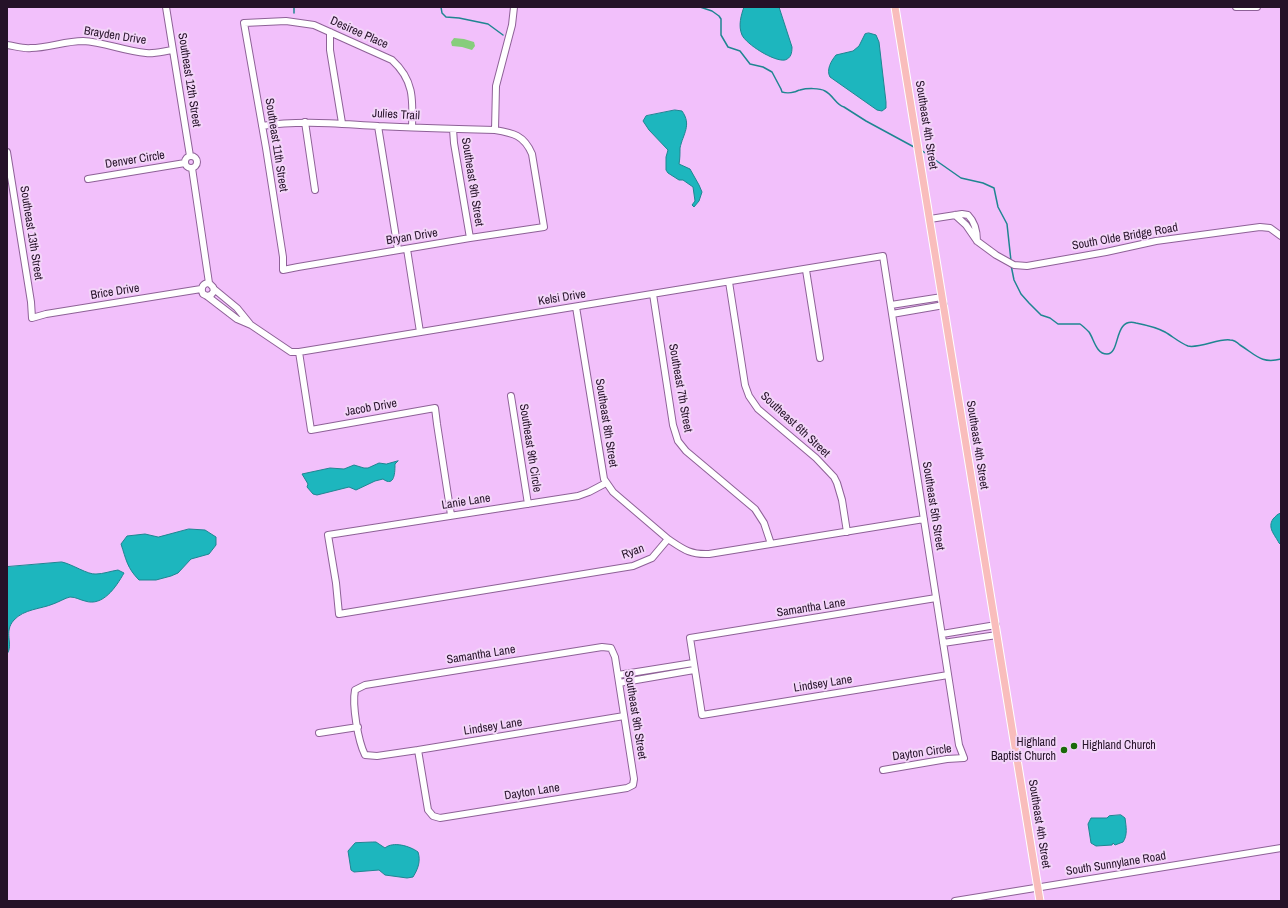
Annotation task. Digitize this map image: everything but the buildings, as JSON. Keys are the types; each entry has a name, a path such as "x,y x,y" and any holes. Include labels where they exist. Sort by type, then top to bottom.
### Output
{"main road":[{"name":"Southeast 4th Street","path":"895,7 1040,901"}],"street":[{"name":"Southeast 12th Street","path":"166,7 190,156"},
{"path":"495,130 496,86 512,25 514,7"},
{"path":"1236,7 1257,7"},
{"name":"Desiree Place","path":"244,23 277,21 298,22 330,32 392,60 402,70 409,83 412,94 412,127"},
{"name":"Southeast 11th Street","path":"244,23 262,126 284,270"},
{"path":"330,32 330,50 342,123"},
{"name":"Brayden Drive","path":"7,45 21,48 33,48 82,41 100,43 145,53 173,50"},
{"name":"Julies Trail","path":"262,126 283,122 342,123 378,126 495,130 513,134 526,143 532,154 544,227"},
{"path":"305,122 315,190"},
{"path":"378,126 398,250"},
{"name":"Southeast 9th Street","path":"453,129 470,238"},
{"name":"Southeast 13th Street","path":"7,152 32,318"},
{"path":"190,156 195,158 197,162 192,168 188,167 185,163 186,159 190,156"},
{"name":"Denver Circle","path":"88,179 185,163"},
{"path":"192,168 209,283 214,289 211,295 207,296 203,294 201,289 204,285 209,283"},
{"name":"South Olde Bridge Road","path":"930,219 955,214 966,214 970,216 976,231 977,241 996,255 1014,264 1027,266 1106,252 1156,241 1260,227 1270,228 1281,236"},
{"name":"Bryan Drive","path":"284,270 470,238 544,227"},
{"path":"407,249 420,332"},
{"name":"Kelsi Drive","path":"207,296 232,316 251,325 291,352 299,352 806,270 883,256"},
{"name":"Southeast 5th Street","path":"883,256 959,745 964,758"},
{"path":"806,270 820,358"},
{"name":"Southeast 6th Street","path":"729,282 745,385 749,396 758,409 816,458 834,477 838,483 847,532"},
{"name":"Brice Drive","path":"32,318 53,313 201,289"},
{"name":"Kelsi Drive","path":"214,289 237,308 251,325"},
{"name":"Southeast 7th Street","path":"653,294 671,411 678,441 686,451 755,509 764,524 771,544"},
{"path":"891,305 942,297"},
{"path":"892,314 944,305"},
{"name":"Southeast 8th Street","path":"576,307 602,469 606,483 613,492 668,539"},
{"name":"Jacob Drive","path":"299,352 311,430 435,408 451,515"},
{"name":"Southeast 9th Circle","path":"511,396 528,504"},
{"name":"Lanie Lane","path":"339,614 336,583 328,535 578,496 606,483"},
{"path":"668,539 688,552 701,554 924,520"},
{"name":"Ryan","path":"339,614 633,566 652,558 668,539"},
{"name":"Samantha Lane","path":"693,663 690,638 936,598"},
{"path":"942,634 996,625"},
{"path":"943,643 997,634"},
{"name":"Samantha Lane","path":"358,727 354,698 355,690 365,685 602,647 611,648"},
{"name":"Southeast 9th Street","path":"611,648 615,657 618,675 634,779 633,785"},
{"path":"618,675 693,663 694,670 619,682"},
{"name":"Lindsey Lane","path":"694,670 702,715 948,675"},
{"name":"Lindsey Lane","path":"358,727 361,747 365,755 377,756 624,716"},
{"path":"319,733 358,727"},
{"name":"Dayton Lane","path":"418,750 428,810 433,816 440,818 627,788 633,785"},
{"name":"Dayton Circle","path":"882,770 947,759 964,758"},
{"name":"South Sunnylane Road","path":"955,901 1281,848"}],"shaded area":[{"path":"744,7 779,7 792,47 789,58 780,60 774,58 761,52 745,39 741,32 740,24"},
{"path":"869,33 876,35 879,42 886,102 886,108 882,111 877,110 830,77 829,74 832,60 836,55 853,51 859,46 865,34"},
{"path":"454,38 474,42 475,46 472,50 452,46 451,42"},
{"path":"675,110 682,111 687,125 680,148 679,164 690,169 702,192 699,201 694,207 692,205 695,201 693,187 683,180 679,180 668,173 666,170 666,157 668,150 649,130 643,121 646,116"},
{"path":"398,461 395,464 394,478 392,480 387,481 383,479 375,481 356,490 349,487 317,495 313,494 307,487 308,484 302,474 330,468 344,469 354,465 368,468 379,463 386,464"},
{"path":"1281,513 1281,545 1272,531 1271,522"},
{"path":"189,529 205,530 216,537 216,545 209,554 191,559 178,573 171,576 156,580 139,580 135,576 129,567 121,544 127,536 145,534 158,537"},
{"path":"62,562 93,574 101,574 118,570 124,573 113,590 98,601 83,601 70,597 48,606 28,611 18,616 11,624 9,629 10,646 7,654 7,567"},
{"path":"1121,815 1125,818 1126,827 1126,836 1123,842 1115,845 1113,843 1112,845 1096,846 1091,843 1088,824 1091,818 1107,818 1109,816"},
{"path":"376,842 385,848 392,845 402,845 418,852 418,865 413,877 407,878 385,875 379,870 354,872 351,870 348,851 355,843"}],"waterway":[{"path":"294,7 294,13"},
{"path":"441,7 442,13 446,17 488,24 503,35"},
{"path":"700,7 712,11 719,16 721,19 721,35 728,47 740,51 750,64 763,67 772,72 782,92 791,93 799,90 810,89 823,90 841,106 914,147"},
{"path":"921,150 961,178 983,183 994,188 998,207 1007,224 1011,261"},
{"path":"1011,265 1014,280 1021,294 1041,315 1050,318 1058,324 1080,324 1089,332 1100,352 1107,354 1111,352 1114,348 1120,330 1124,325 1136,323 1151,326 1192,347 1231,340 1235,341 1259,358 1268,360 1281,359"}],"place":[{"name":"Highland Church","path":"1074,746"},
{"name":"Highland Baptist Church","path":"1064,750"}]}
